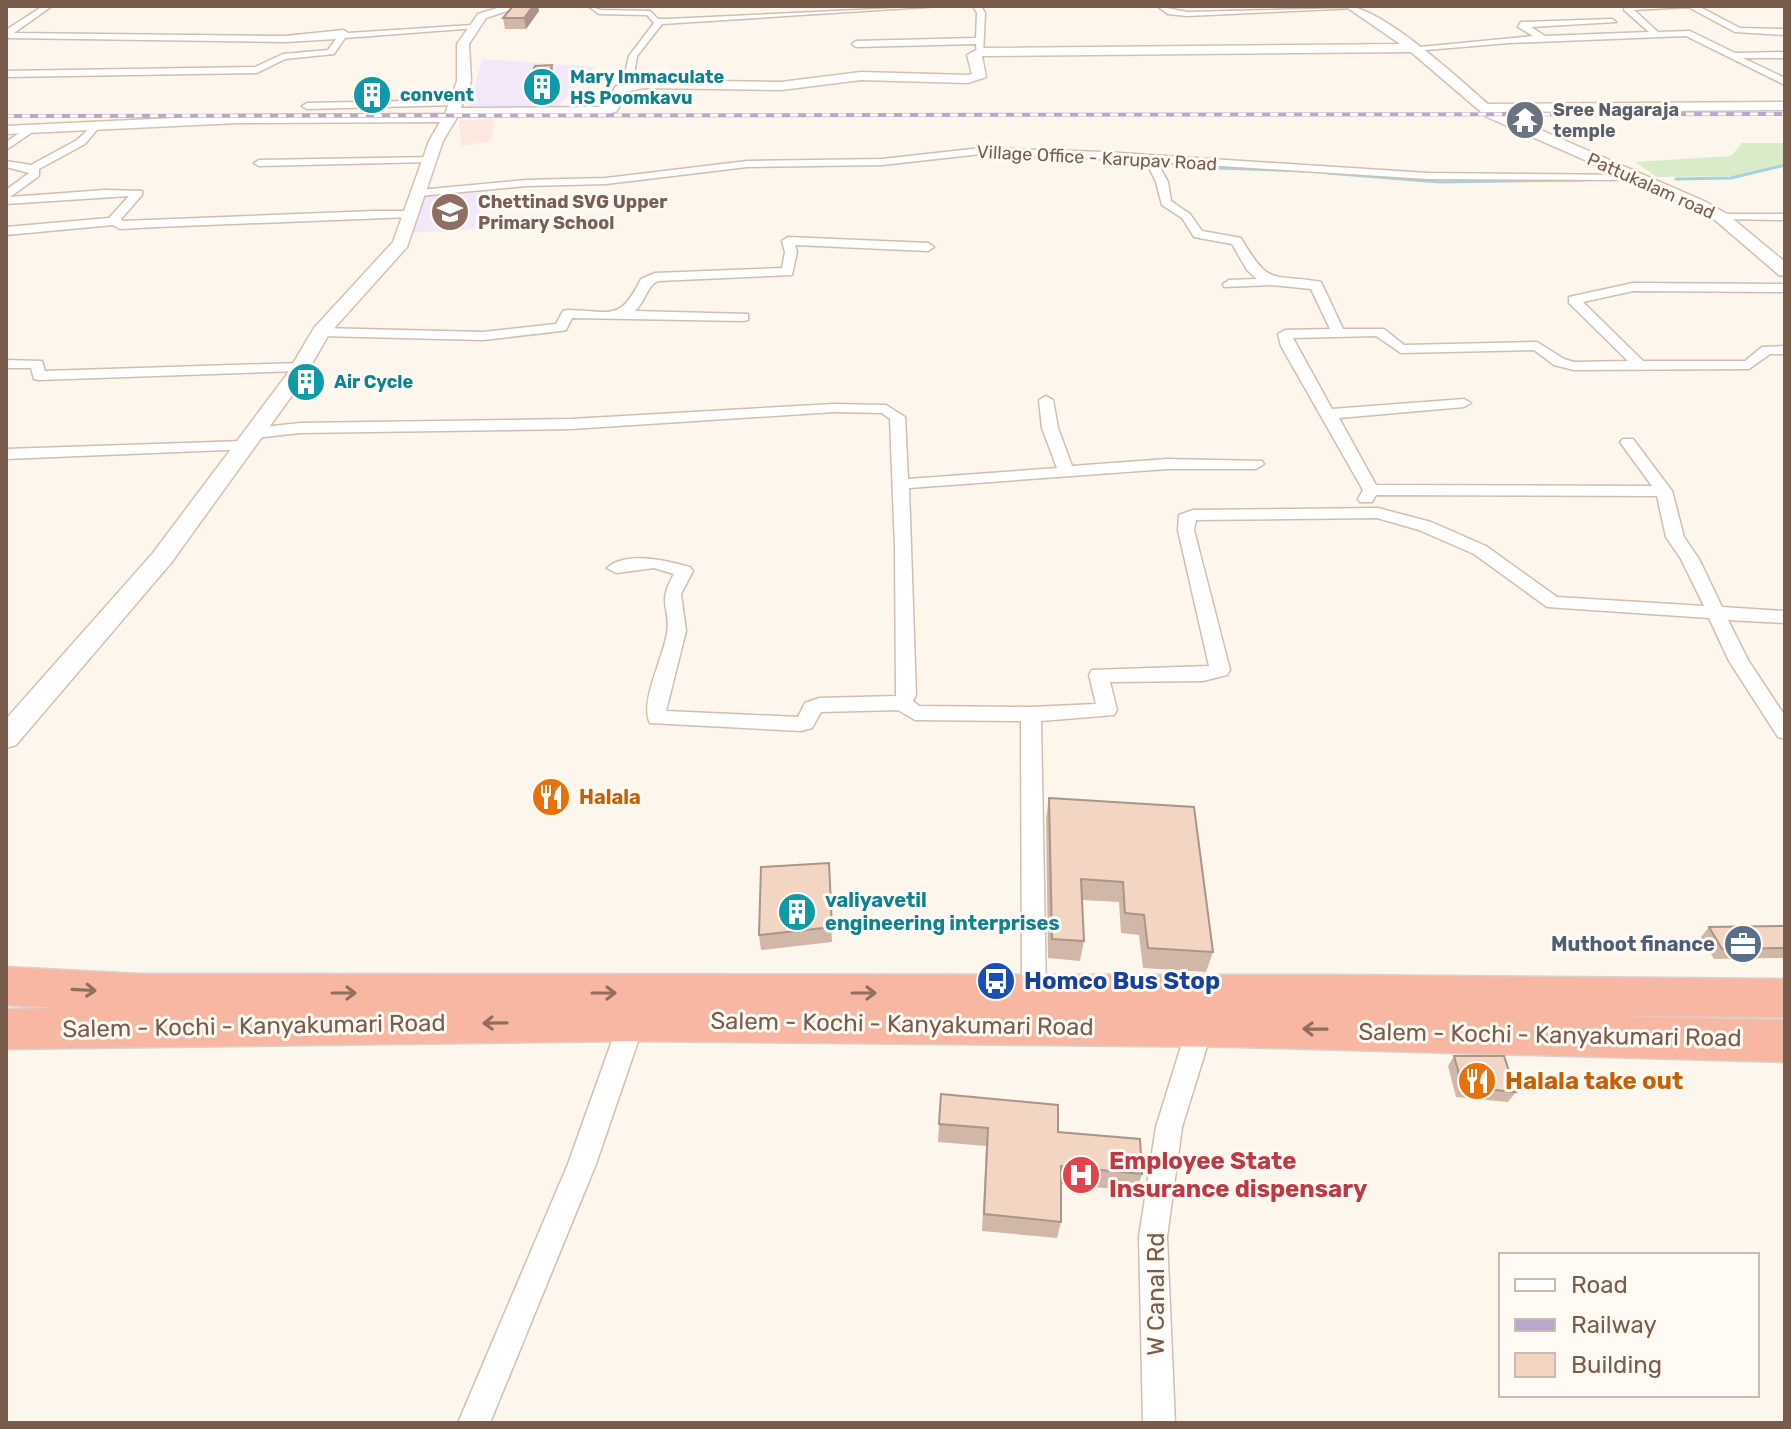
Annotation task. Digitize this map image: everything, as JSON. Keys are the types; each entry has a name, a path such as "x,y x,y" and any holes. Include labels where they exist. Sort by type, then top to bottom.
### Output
{"highway":[{"path":"6,986 139,993 1034,993 1785,998"},
{"name":"Salem - Kochi - Kanyakumari Road","path":"12,1029 632,1021 1200,1027 1785,1041"}],"street":[{"path":"6,34 48,6"},
{"path":"10,728 162,558 294,379 321,332 401,243 436,141 453,111 465,75 461,55 472,28 489,12 516,6"},
{"path":"592,6 599,12 650,13 659,22"},
{"path":"632,85 628,82 633,56 659,22 791,10 937,6"},
{"path":"307,106 453,111 607,111 612,108 621,89 632,85 781,86 861,76 968,79 979,77 973,55 980,46 981,13 977,6"},
{"path":"1161,6 1171,12 1187,14 1353,7"},
{"path":"1654,32 1627,8 1685,6"},
{"path":"1692,6 1738,30 1785,32"},
{"name":"Pattukalam road","path":"1353,7 1414,48 1482,108 1525,131 1721,217 1785,271"},
{"path":"1542,38 1521,25 1612,22 1637,33"},
{"path":"6,34 285,39 344,33 472,28"},
{"path":"6,74 257,70 283,57 331,52 344,33"},
{"path":"856,44 1414,48 1542,38 1687,33 1785,82"},
{"path":"1734,55 1785,55"},
{"path":"6,84 47,73"},
{"path":"1482,108 1785,106"},
{"path":"6,130 453,111"},
{"path":"6,164 33,168 81,142 95,126"},
{"path":"6,147 32,129"},
{"name":"Village Office - Karupav Road","path":"419,193 526,183 606,181 747,164 882,162 981,151 1440,177 1632,177"},
{"path":"259,163 430,159"},
{"path":"1151,160 1162,182 1166,203 1186,216 1198,234 1237,241 1248,264 1268,282"},
{"path":"6,198 35,174 33,168"},
{"path":"6,198 37,202 112,191 138,193 116,221 6,231"},
{"path":"116,221 120,225 167,224 337,214 410,214"},
{"path":"1721,217 1785,217"},
{"path":"1738,230 1785,231"},
{"path":"619,315 634,308 646,282 655,277 788,272 791,252 788,241 928,247"},
{"path":"1229,284 1268,282 1316,285 1338,332"},
{"path":"1638,364 1574,300 1633,287 1785,288"},
{"path":"321,332 483,336 561,327 568,314 743,317"},
{"path":"1371,490 1285,334 1379,332 1401,349 1537,346 1559,362 1574,366 1749,365 1767,350 1785,350"},
{"path":"6,364 37,364 39,376 299,367"},
{"path":"1046,400 1050,428 1066,471"},
{"path":"1327,414 1464,403"},
{"path":"6,454 250,440 300,428 571,424 650,417 886,409 897,417 901,484 906,695 902,703"},
{"path":"1628,442 1664,491 1675,537 1739,661 1785,732"},
{"path":"901,484 1066,471 1256,464"},
{"path":"1371,490 1664,491"},
{"path":"1361,513 1371,490"},
{"path":"616,568 654,563 684,571 672,594 677,631 656,709 657,718 801,724 805,723 812,708 819,705 902,703 915,713 1031,714 1107,710 1099,675 1203,674 1220,670 1186,530 1187,516 1361,513 1399,517 1480,550 1553,603 1785,617"},
{"path":"1031,714 1034,993"},
{"path":"474,1423 582,1164 632,1021"},
{"name":"W Canal Rd","path":"1159,1423 1153,1237 1169,1127 1200,1027"}],"shaded area":[{"path":"482,59 595,67 558,107 469,109"},
{"path":"495,119 491,141 461,146 459,120"},
{"name":"Chettinad SVG Upper Primary School","path":"490,190 473,229 410,233 426,195"}],"green space":[{"path":"1742,143 1785,143 1785,165 1745,176 1657,177 1635,162 1731,156"}],"building":[{"path":"513,6 533,6 524,18 503,18"},
{"path":"552,65 545,86 526,87 535,66"},
{"path":"1049,798 1194,807 1213,952 1148,948 1144,915 1125,913 1123,882 1081,879 1084,941 1052,939"},
{"name":"valiyavetil engineering interprises","path":"829,863 832,927 759,935 761,867"},
{"path":"1784,926 1785,948 1722,949 1709,927"},
{"path":"1454,1056 1504,1056 1516,1092 1463,1087"},
{"path":"941,1094 1058,1105 1058,1132 1140,1139 1142,1174 1061,1166 1061,1222 984,1214 988,1128 939,1124"}],"waterway":[{"path":"1676,179 1731,178 1785,165"},
{"path":"1218,168 1309,171"},
{"path":"1328,173 1439,182 1585,180"}],"railway":[{"path":"6,116 1785,114"}],"place":[{"name":"Mary Immaculate HS Poomkavu","path":"542,87"},
{"name":"convent","path":"372,95"},
{"name":"Sree Nagaraja temple","path":"1525,120"},
{"name":"Chettinad SVG Upper Primary School","path":"450,212"},
{"name":"Air Cycle","path":"306,382"},
{"name":"Halala","path":"551,797"},
{"name":"valiyavetil engineering interprises","path":"797,912"},
{"name":"Muthoot finance","path":"1743,944"},
{"name":"Homco Bus Stop","path":"996,981"},
{"name":"Halala take out","path":"1477,1081"},
{"name":"Employee State Insurance dispensary","path":"1081,1175"}]}
